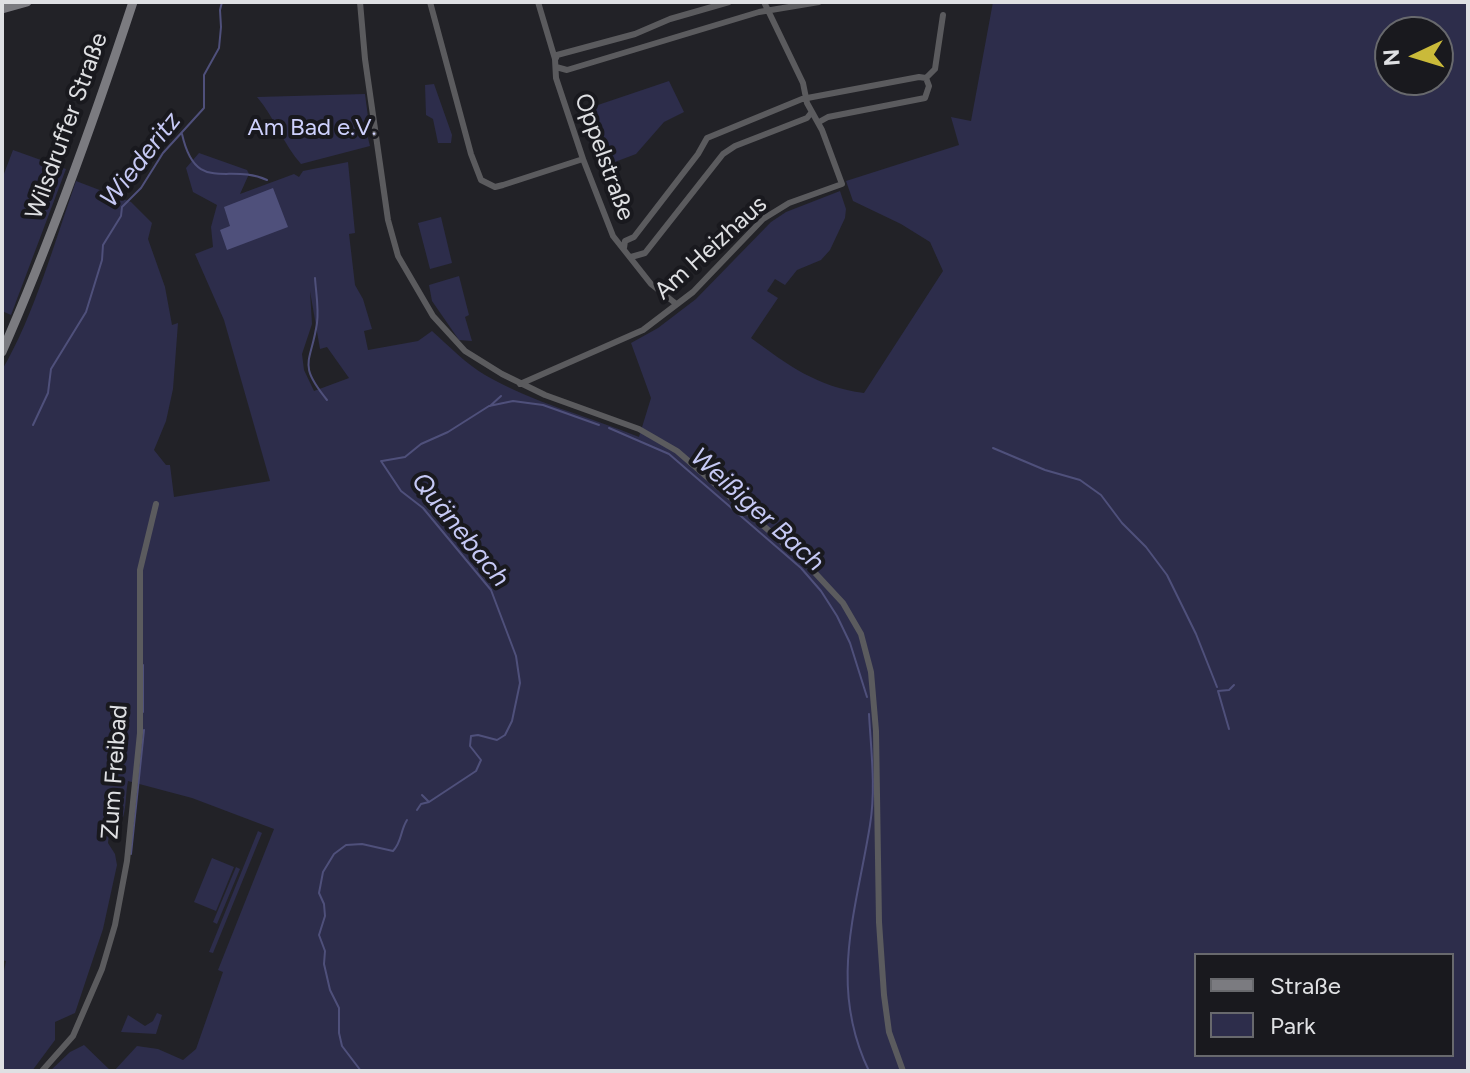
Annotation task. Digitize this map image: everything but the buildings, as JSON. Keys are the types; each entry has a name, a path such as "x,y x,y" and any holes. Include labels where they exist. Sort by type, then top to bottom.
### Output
{"main road":[{"path":"2,9 27,2"},
{"name":"Wilsdruffer Straße","path":"2,352 82,149 133,2"}],"street":[{"path":"360,2 385,202 398,256 427,306 448,334 465,351 520,384 666,442 767,527 843,603 861,634 871,672 876,731 883,986 889,1032 903,1071"},
{"path":"430,2 470,152 481,180 495,187 583,159"},
{"name":"Oppelstraße","path":"538,2 555,59 556,78 613,236 651,284 675,303"},
{"path":"555,59 557,55 635,34 670,19 729,2"},
{"path":"764,2 803,83 811,112 819,122 828,117 925,98 935,69 943,15"},
{"path":"556,67 567,70 692,30 819,2"},
{"path":"624,248 625,241 634,237 707,138 806,98 919,77 928,82"},
{"path":"631,257 645,253 710,167 728,150 807,118 811,112"},
{"name":"Am Heizhaus","path":"520,384 643,330 693,292 772,213 789,203 842,184 819,122"},
{"name":"Zum Freibad","path":"42,1071 73,1036 109,949 125,870 140,733 140,570 156,504"}],"green space":[{"path":"993,2 1468,2 1468,1071 114,1071 137,1046 158,1049 183,1060 196,1049 223,972 218,970 274,829 192,798 128,781 123,818 109,834 108,843 117,865 103,929 75,1013 55,1022 55,1040 32,1071 2,1071 2,980 6,961 2,960 2,370 34,302 76,181 131,202 152,223 148,239 165,287 172,325 178,323 173,389 166,421 154,450 166,465 170,465 174,497 270,481 224,320 195,254 213,247 211,227 217,205 193,192 186,168 199,153 247,170 249,174 240,194 294,174 299,177 303,171 348,162 355,233 349,234 355,285 363,299 372,329 364,331 368,350 418,341 432,331 471,366 503,385 639,437 651,398 631,343 658,328 696,299 771,222 786,212 840,191 846,209 845,218 830,250 821,260 797,270 785,285 775,279 767,291 778,298 751,338 817,380 864,393 943,271 930,242 853,201 846,181 959,145 951,117 971,121","holes":["310,291 320,349 327,347 349,378 314,391 304,370 302,354 312,324"]},
{"path":"669,81 684,112 664,122 636,154 599,168 584,129 589,108"},
{"path":"434,84 452,135 451,143 438,143 433,119 426,115 425,85"},
{"name":"Am Bad e.V.","path":"365,94 368,117 364,122 370,146 301,164 257,97"},
{"path":"13,150 66,169 11,315 2,311 2,179"},
{"path":"441,217 452,263 430,269 418,223"},
{"path":"459,276 472,341 459,340 432,301 429,285"},
{"path":"258,831 262,833 213,953 209,952"},
{"path":"212,858 234,867 216,911 194,902"},
{"path":"236,867 240,869 217,924 213,922"},
{"path":"157,1013 162,1015 156,1034 121,1032 128,1015 145,1026 153,1021"},
{"path":"84,1045 111,1071 50,1071 70,1052"}],"shaded area":[{"path":"273,188 288,227 227,250 220,230 230,226 224,207"}],"waterway":[{"name":"Wiederitz","path":"33,425 48,393 51,369 86,312 102,260 103,245 121,216 122,207 141,188 163,153 204,108 204,75 219,48 222,2"},
{"name":"Quänebach","path":"182,134 188,153 196,165 205,171 253,175 267,180"},
{"name":"Quänebach","path":"315,278 318,318 308,363 312,378 327,400"},
{"name":"Weißiger Bach","path":"490,406 501,396"},
{"name":"Weißiger Bach","path":"382,461 405,457 421,444 448,432 489,406 513,401 543,405 599,425"},
{"name":"Weißiger Bach","path":"609,428 669,454 801,568 837,616 850,643 867,697"},
{"path":"993,448 1045,470 1080,480 1101,495 1167,575 1196,634 1217,687"},
{"name":"Quänebach","path":"381,461 401,491 423,508 491,590 516,656 520,683 512,721 505,735 497,740 471,736 470,746 481,760 476,771 429,802 421,804 417,810"},
{"path":"143,665 143,712"},
{"path":"1229,729 1218,691 1229,690 1234,685"},
{"name":"Weißiger Bach","path":"869,714 872,811 853,919 848,979 850,1009 857,1040 869,1071"},
{"path":"131,854 144,730"},
{"path":"422,795 429,802"},
{"name":"Quänebach","path":"361,1071 342,1046 339,1008 330,990 324,964 325,951 319,935 325,916 319,893 323,872 334,854 346,845 362,844 393,851 407,820"}]}
